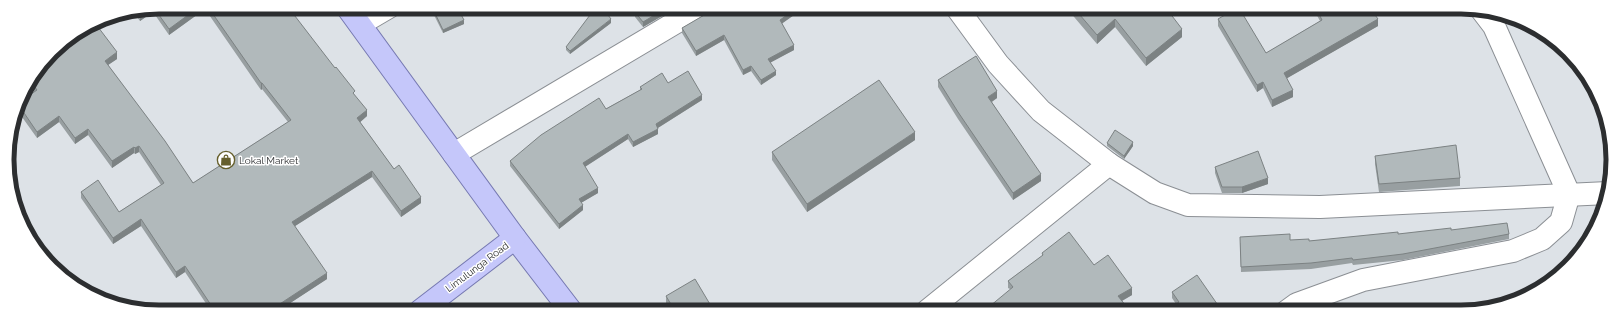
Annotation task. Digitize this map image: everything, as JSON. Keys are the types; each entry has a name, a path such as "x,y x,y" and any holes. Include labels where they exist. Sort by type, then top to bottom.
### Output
{"main road":[{"path":"354,15 515,238 566,305"},
{"name":"Limulunga Road","path":"428,305 515,238"}],"street":[{"path":"454,154 690,14"},
{"path":"961,14 998,64 1041,111 1109,164 1155,193 1188,205 1320,206 1602,193"},
{"path":"1296,305 1363,280 1513,251 1542,238 1561,222 1570,194 1494,26 1487,17"},
{"path":"934,305 1109,164"}],"building":[{"path":"158,14 189,14 169,29"},
{"path":"213,14 293,14 335,68 336,67 355,91 353,93 367,110 357,118 394,169 399,165 421,197 401,211 372,171 292,222 327,273 278,305 211,305 185,266 176,272 141,219 113,238 81,192 98,180 119,212 164,183 139,146 134,147 112,161 88,129 75,138 59,116 37,132 23,111 29,96 37,90 34,86 50,64 71,44 98,27 117,52 105,61 165,141 193,183 291,120 261,83"},
{"path":"435,14 461,14 464,20 443,30"},
{"path":"591,14 607,14 611,19 570,51 566,47"},
{"path":"637,14 656,14 643,22"},
{"path":"706,14 788,14 780,20 794,45 768,59 776,71 761,80 751,66 743,70 724,35 696,51 682,28"},
{"path":"1079,14 1171,14 1182,29 1146,58 1115,19 1097,35"},
{"path":"1227,14 1243,14 1266,53 1322,20 1319,14 1374,14 1378,19 1284,73 1293,90 1272,100 1263,82 1257,85 1218,19"},
{"path":"976,56 997,91 988,97 1041,174 1013,193 938,80"},
{"path":"688,71 702,95 656,124 658,129 633,142 628,134 583,163 598,188 579,199 583,205 559,224 510,161 541,135 599,98 606,109 642,89 640,87 662,73 668,83"},
{"path":"879,80 915,132 807,204 772,152"},
{"path":"1115,130 1133,142 1124,156 1107,143"},
{"path":"1456,145 1460,178 1379,184 1375,156"},
{"path":"1258,151 1268,178 1242,187 1222,187 1215,167"},
{"path":"1507,223 1509,234 1403,254 1353,260 1352,258 1311,263 1241,267 1240,237 1290,234 1290,240 1309,239 1309,241 1398,232 1398,234 1451,228 1451,230"},
{"path":"1069,232 1094,265 1108,255 1132,288 1118,296 1125,305 991,305 1013,287 1008,281 1043,255 1042,253"},
{"path":"1197,275 1218,305 1175,305 1179,302 1172,292"},
{"path":"695,279 710,305 671,305 666,296"}],"place":[{"name":"Lokal Market","path":"226,160"}]}
